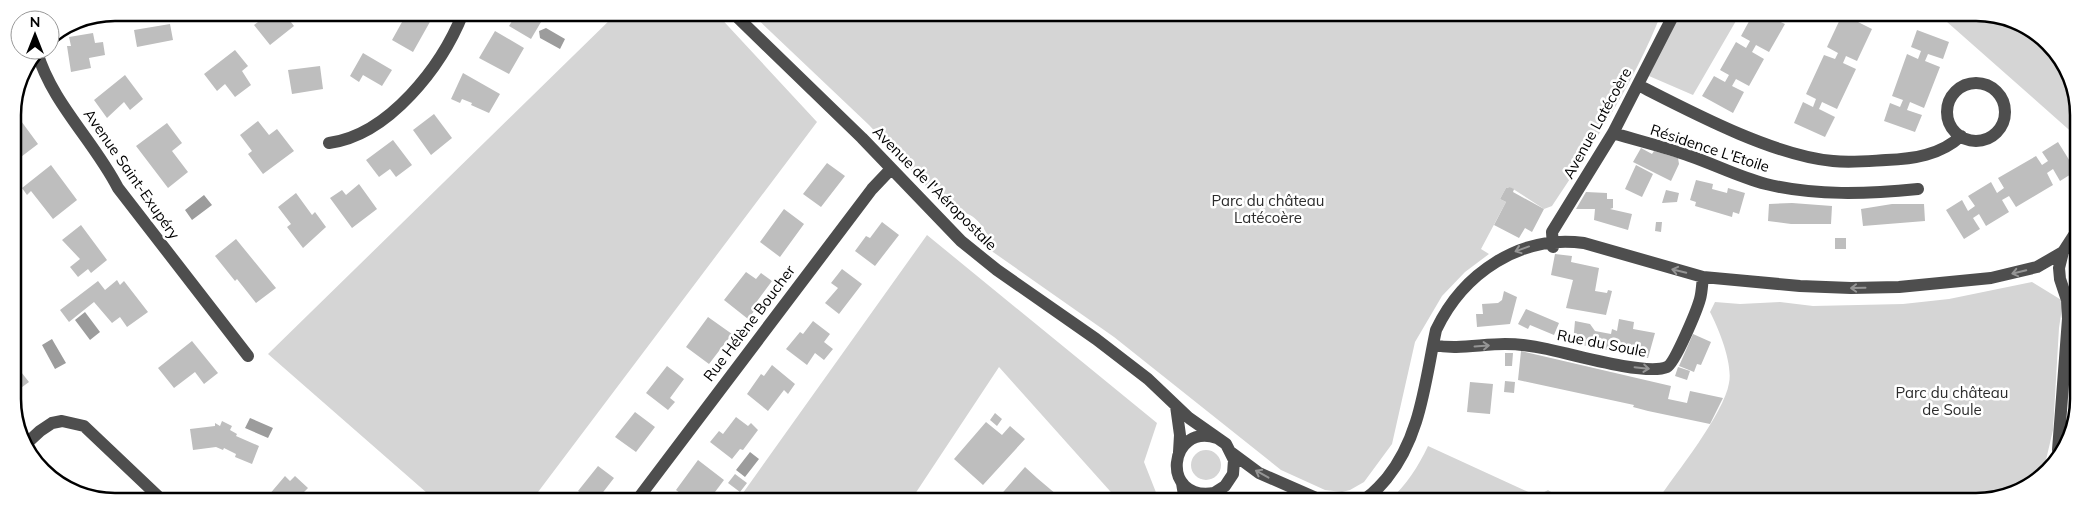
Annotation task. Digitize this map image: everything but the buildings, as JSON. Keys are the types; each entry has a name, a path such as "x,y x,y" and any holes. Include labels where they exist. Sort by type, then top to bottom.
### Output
{"street":[{"path":"329,142 348,140 368,130 413,92 432,69 453,37 460,21"},
{"name":"Avenue de l'Aéropostale","path":"741,21 892,169 961,241 996,270 1096,339 1148,379 1176,406 1217,438"},
{"name":"Avenue Latécoère","path":"1553,244 1552,232 1613,133 1670,21"},
{"name":"Avenue Saint-Exupéry","path":"40,60 51,86 105,163 118,188 248,356"},
{"path":"1977,83 1992,88 2003,100 2005,108 2005,116 1998,131 1984,140 1976,141 1961,136 1950,124 1948,108 1950,100 1961,87 1968,84 1977,83"},
{"path":"1638,85 1750,137 1796,154 1833,161 1904,159 1939,151 1953,144 1961,136"},
{"name":"Résidence L'Etoile","path":"1613,133 1689,155 1741,177 1767,184 1837,193 1882,193 1918,189"},
{"name":"Rue Hélène Boucher","path":"641,493 872,189 892,169"},
{"path":"2059,443 2068,319 2067,300 2058,273 2063,252 2070,241"},
{"path":"1372,493 1381,486 1407,449 1415,430 1436,330 1443,315 1468,284 1489,267 1514,252 1553,244 1584,243 1703,276 1800,286 1851,288 1899,287 1990,278 2037,267 2063,252"},
{"name":"Rue du Soule","path":"1433,344 1468,347 1525,345 1607,363 1649,369 1666,368 1670,365 1700,300 1703,276"},
{"path":"1176,406 1180,434 1176,468 1182,483 1183,493"},
{"path":"31,440 52,423 62,421 84,426 155,493"},
{"path":"1179,452 1187,442 1198,436 1217,438 1226,444 1232,453 1259,473 1305,493"},
{"path":"1215,493 1225,486 1233,474 1232,453"},
{"path":"1182,483 1196,493"}],"green space":[{"path":"609,21 723,21 817,122 537,493 427,493 268,354"},
{"name":"Parc du château Latécoère","path":"759,21 1658,21 1638,65 1612,113 1552,206 1544,209 1510,187 1506,188 1500,199 1506,202 1481,249 1489,254 1465,272 1442,296 1415,342 1392,444 1364,482 1342,492 1325,490 1281,470 1114,337 983,245 988,236 978,221 963,212 951,213 869,125"},
{"path":"1676,21 1736,21 1693,95 1649,76"},
{"path":"1946,21 1994,23 2017,31 2033,41 2054,63 2065,85 2069,103 2070,131"},
{"path":"927,235 1157,423 1144,462 1156,493 1112,493 999,367 916,493 743,493"},
{"name":"Parc du château de Soule","path":"2032,282 2063,301 2059,328 2053,430 2046,461 2028,477 2012,486 1982,493 1663,493 1709,427 1725,396 1729,383 1730,375 1727,357 1710,312 1715,302 1740,304 1780,302 1813,306 1903,304 1949,299"},
{"path":"1428,446 1530,493 1396,493 1412,475"},
{"path":"1206,450 1217,454 1221,465 1217,476 1206,480 1195,476 1191,465 1195,454"},
{"path":"1267,492 1269,493 1246,493"}],"shaded area":[{"path":"546,28 565,39 560,49 540,38 539,31"},
{"path":"204,195 212,205 192,220 185,210"},
{"path":"85,312 100,332 90,340 75,320"},
{"path":"52,339 66,363 55,369 42,345"},
{"path":"250,418 273,428 268,438 245,428"},
{"path":"750,452 759,459 745,477 736,470"}]}
